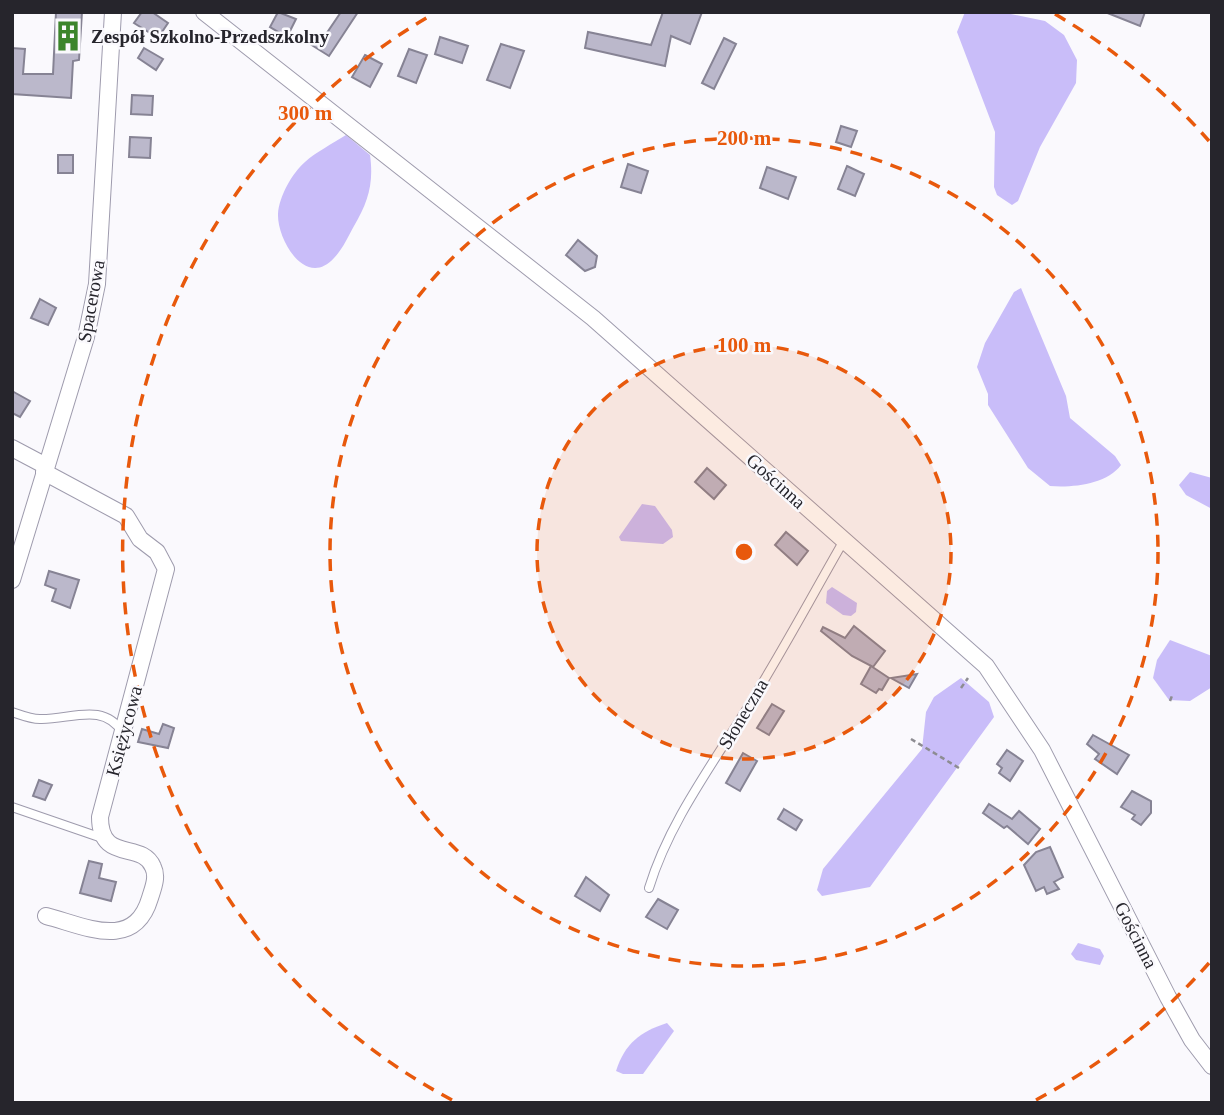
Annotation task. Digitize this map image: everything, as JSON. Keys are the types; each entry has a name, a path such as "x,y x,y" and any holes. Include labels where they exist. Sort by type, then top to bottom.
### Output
{"street":[{"name":"Spacerowa","path":"12,580 86,337 97,284 113,12"},
{"name":"Gościnna","path":"204,12 593,318 986,666 1042,750 1168,997 1192,1041 1212,1066"},
{"path":"12,448 45,469"},
{"name":"Księżycowa","path":"45,469 126,516 141,539 157,552 166,569 100,817 104,838"},
{"path":"46,916 113,933 131,926 145,914 156,875 153,865 148,859 109,845 104,838"}],"lane":[{"name":"Słoneczna","path":"649,888 659,856 682,813 758,692 843,542"},
{"path":"12,712 41,719 98,713 108,717 123,733"},
{"path":"12,807 104,838"}],"path":[{"path":"961,688 968,678"},
{"path":"1171,701 1173,693"},
{"path":"911,740 960,768"}],"shaded area":[{"path":"965,12 1001,12 1045,21 1064,35 1077,60 1076,83 1040,147 1018,201 1012,205 997,195 994,187 995,132 957,32"},
{"path":"346,135 370,155 369,192 340,251 324,266 313,268 304,265 288,248 279,225 279,207 295,172 314,155"},
{"path":"1021,288 1066,396 1070,418 1115,456 1121,465 1098,481 1050,486 1028,468 988,405 988,394 977,367 985,343 1014,292"},
{"path":"1190,472 1212,478 1212,509 1186,495 1179,485"},
{"path":"642,504 655,506 672,530 673,537 663,544 621,541 619,537"},
{"path":"832,587 857,603 856,612 851,616 843,615 826,603 827,591"},
{"path":"1170,640 1212,656 1212,687 1190,701 1169,700 1153,678 1157,660"},
{"path":"961,678 989,702 994,717 870,887 822,896 817,890 823,869 922,749 926,712 934,697"},
{"path":"1078,943 1100,949 1104,956 1100,965 1076,960 1071,954"},
{"path":"667,1023 674,1031 643,1074 623,1074 616,1071 624,1053 635,1040 649,1030"}],"building":[{"name":"Zespół Szkolno-Przedszkolny","path":"56,12 82,12 79,60 73,61 71,98 12,94 12,48 25,49 23,74 53,74"},
{"path":"142,12 152,12 168,23 158,38 134,23"},
{"path":"278,12 296,19 287,37 270,27"},
{"path":"341,12 358,12 329,56 310,44 315,35 322,40"},
{"path":"663,12 702,12 690,44 671,36 665,66 585,48 588,32 651,45"},
{"path":"1105,12 1145,12 1140,26"},
{"path":"440,37 468,46 462,63 435,54"},
{"path":"724,38 736,44 714,89 702,83"},
{"path":"501,44 524,51 510,88 487,80"},
{"path":"144,48 163,59 156,70 138,58"},
{"path":"409,49 427,55 416,83 398,76"},
{"path":"365,55 382,64 370,87 352,77"},
{"path":"132,95 153,96 152,115 131,114"},
{"path":"841,126 857,131 851,147 836,142"},
{"path":"130,137 151,138 150,158 129,157"},
{"path":"58,155 73,155 73,173 58,173"},
{"path":"628,164 648,171 641,193 621,187"},
{"path":"847,166 864,174 855,196 838,189"},
{"path":"767,167 796,177 788,199 760,188"},
{"path":"578,240 597,256 595,267 585,271 566,255"},
{"path":"40,299 56,308 48,325 31,318"},
{"path":"12,391 30,401 20,417 12,413"},
{"path":"707,468 726,485 714,499 695,482"},
{"path":"786,532 808,551 797,565 775,545"},
{"path":"49,571 79,580 70,608 52,601 56,589 45,585"},
{"path":"854,626 885,651 873,667 852,656 821,631 823,627 845,638"},
{"path":"871,666 889,678 882,690 879,689 876,693 861,684"},
{"path":"917,674 909,688 891,678"},
{"path":"772,704 784,711 769,735 757,728"},
{"path":"163,724 174,728 168,748 138,742 142,729 159,734"},
{"path":"1093,735 1129,755 1117,774 1095,759 1099,754 1087,744"},
{"path":"1007,750 1023,761 1010,781 999,773 1002,768 997,764"},
{"path":"743,753 757,761 740,791 726,783"},
{"path":"39,780 52,785 45,800 33,796"},
{"path":"1132,791 1151,801 1151,813 1141,825 1132,819 1135,815 1121,807"},
{"path":"989,804 1012,819 1019,811 1040,829 1028,844 1007,826 1004,828 983,813"},
{"path":"784,809 802,820 796,830 778,819"},
{"path":"1050,847 1063,877 1054,882 1059,889 1047,894 1044,887 1036,891 1024,865 1036,852"},
{"path":"89,861 102,864 99,878 116,882 111,901 80,893"},
{"path":"586,877 609,895 600,911 575,896"},
{"path":"658,899 678,910 667,929 646,917"}],"place":[{"name":"Zespół Szkolno-Przedszkolny","path":"68,36"}]}
